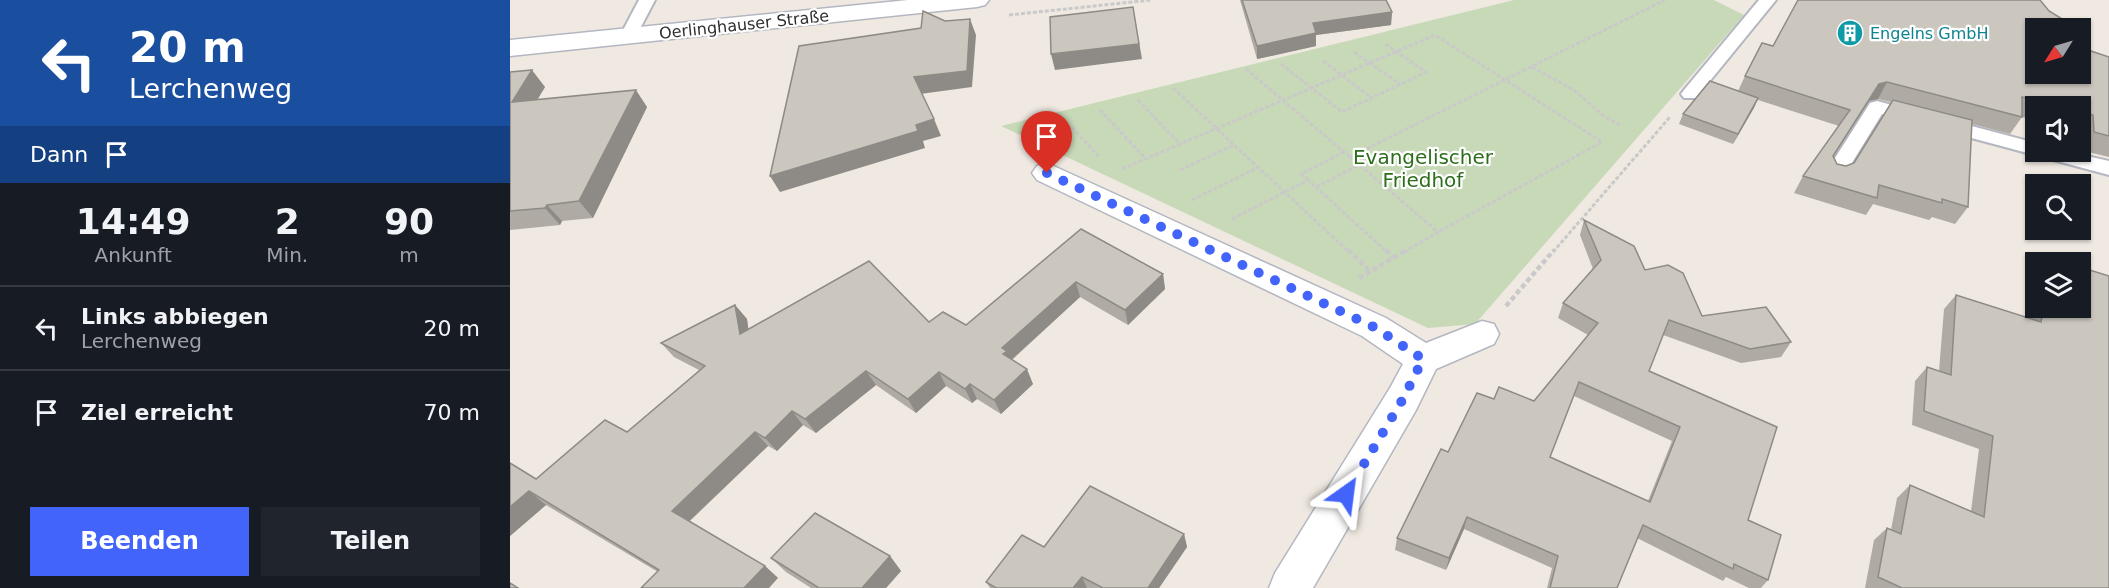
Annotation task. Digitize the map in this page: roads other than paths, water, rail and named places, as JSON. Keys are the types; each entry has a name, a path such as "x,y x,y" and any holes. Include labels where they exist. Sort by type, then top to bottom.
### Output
{"street":[{"name":"Oerlinghauser Straße","path":"510,48 977,0"},
{"path":"1047,173 1374,327 1423,359"},
{"path":"1290,588 1403,399 1423,359 1482,334"}],"lane":[{"path":"628,36 647,0"},
{"path":"1690,94 1768,0"},
{"path":"1835,174 1877,107 2025,146"},
{"path":"2085,162 2109,168"}],"place":[{"name":"Engelns GmbH","path":"1850,33"}],"park label":[{"name":"Evangelischer Friedhof","path":"1423,168"}]}
